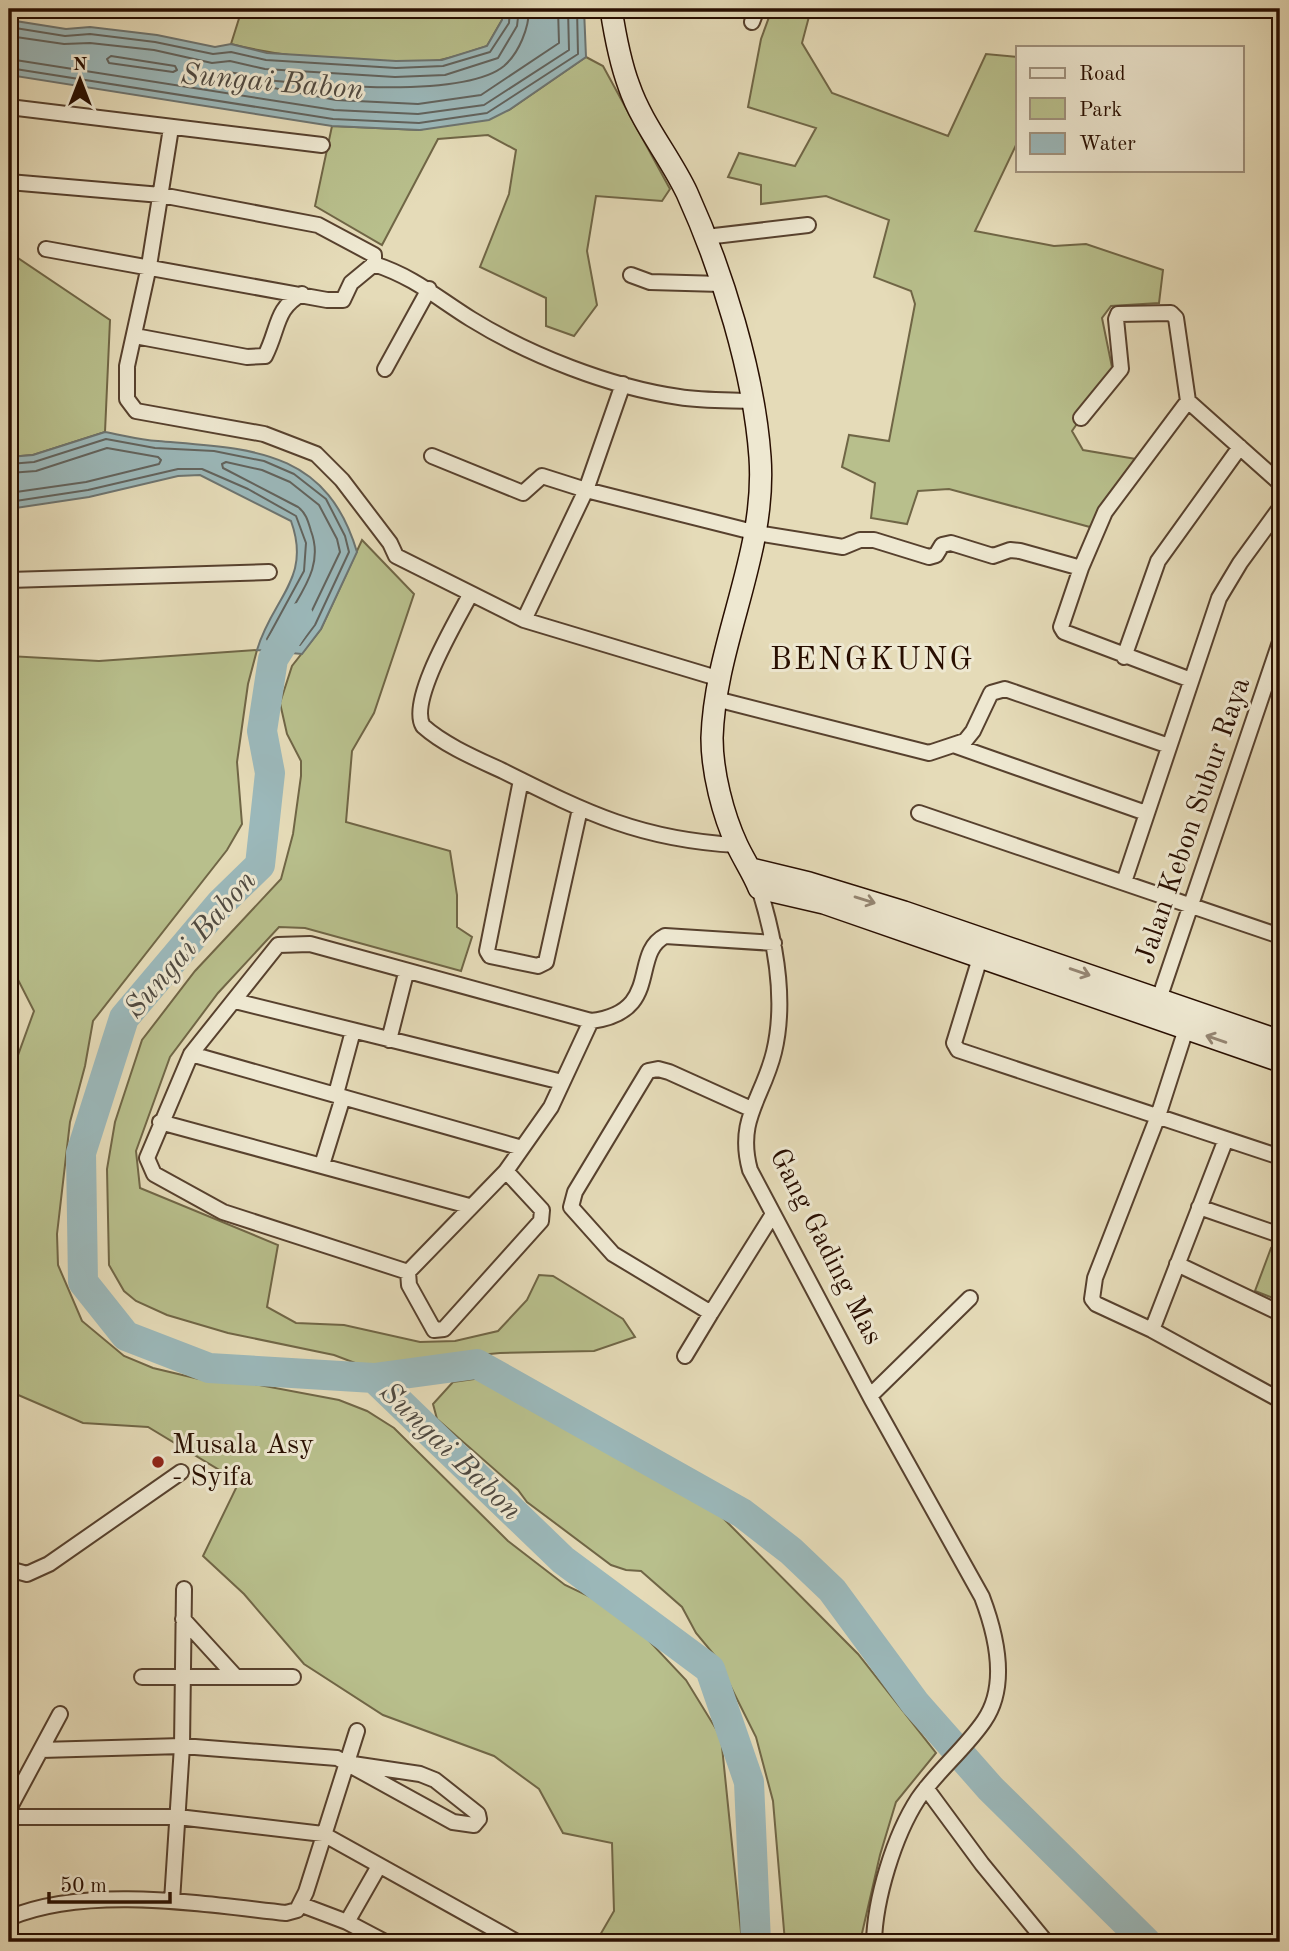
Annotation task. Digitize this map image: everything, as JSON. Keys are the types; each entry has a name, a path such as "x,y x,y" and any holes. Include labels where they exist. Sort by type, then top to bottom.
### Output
{"street":[{"name":"Gang Gading Mas","path":"611,9 629,88 685,191 706,237 753,401 761,460 757,533 717,678 712,739 715,766 737,845 755,879 774,943 779,989 774,1053 751,1109 744,1149 750,1170 773,1214 982,1597 991,1621 997,1685 994,1700 982,1724 940,1770 907,1819 883,1885 875,1920 874,1942"},
{"path":"9,107 322,145"},
{"path":"171,128 149,266 127,366 127,399 136,411 264,434 316,454 342,480 390,543 396,556 524,621 717,678"},
{"path":"9,182 161,195 318,225 374,255 374,264 351,284 343,300 46,249"},
{"path":"706,237 808,225"},
{"path":"374,264 402,273 471,319 561,364 624,384 678,397 753,401"},
{"path":"631,275 650,282 720,284"},
{"path":"385,369 429,289"},
{"path":"135,336 247,356 265,356 283,307 302,294"},
{"path":"1082,418 1121,369 1123,357 1116,319 1121,313 1171,313 1175,316 1188,401 1280,484"},
{"path":"524,621 586,490 624,384"},
{"path":"1188,401 1105,512 1081,568 1062,629 1124,657 1191,680"},
{"path":"1124,657 1158,562 1240,447"},
{"path":"432,456 523,493 542,476 586,490 757,533 843,547 860,540 874,540 929,557 936,555 946,543 993,556 1015,550 1081,568"},
{"path":"1124,882 1191,680 1227,583 1280,508"},
{"path":"9,580 269,572"},
{"path":"470,595 431,674 419,710 420,722 428,731 610,823 688,842 737,845"},
{"name":"Jalan Kebon Subur Raya","path":"1156,1007 1280,642"},
{"path":"716,699 929,752 956,746 973,732 991,692 1001,689 1169,746"},
{"path":"956,746 1146,813"},
{"path":"521,780 487,951 490,956 538,966 546,962 580,809"},
{"path":"919,813 1280,936"},
{"path":"755,879 980,958 1280,1041"},
{"path":"755,879 809,883 904,912 1156,1007 1186,1029 1280,1060"},
{"path":"408,1272 276,1232 192,1197 154,1174 149,1166 147,1158 160,1122 191,1054 278,946 286,943 310,944 406,973 591,1021 608,1019 626,1009 636,997 654,947 664,936 774,943"},
{"path":"980,958 954,1043 958,1050 1280,1157"},
{"path":"389,1040 406,973"},
{"path":"235,1001 562,1082"},
{"path":"506,1171 542,1210 543,1218 444,1329 431,1329 409,1285 408,1272 469,1206 506,1171 551,1107 591,1021"},
{"path":"1186,1029 1158,1116 1095,1278 1092,1295 1096,1304 1152,1330 1280,1399"},
{"path":"323,1165 353,1031"},
{"path":"191,1054 522,1147"},
{"path":"711,1313 613,1254 574,1214 571,1203 648,1072 658,1069 669,1072 751,1109"},
{"path":"160,1122 469,1206"},
{"path":"1152,1330 1226,1139"},
{"path":"1199,1207 1280,1234"},
{"path":"685,1356 773,1214"},
{"path":"1177,1264 1280,1313"},
{"path":"870,1396 970,1298"},
{"path":"9,1569 27,1574 49,1563 181,1472"},
{"path":"172,1900 182,1746 184,1589"},
{"path":"183,1619 236,1677"},
{"path":"142,1677 293,1677"},
{"path":"9,1809 60,1714"},
{"path":"9,1918 66,1902 172,1900 286,1913 302,1905 357,1731"},
{"path":"41,1750 182,1746 337,1758 346,1763 453,1822 474,1825 479,1819 478,1814 435,1780 420,1774 346,1763"},
{"path":"926,1788 982,1864 1046,1942"},
{"path":"9,1817 178,1817 323,1834 517,1942"},
{"path":"347,1922 379,1866"},
{"path":"302,1905 347,1922 385,1942"}],"green space":[{"path":"242,9 503,9 502,20 487,46 440,60 364,62 306,57 231,44"},
{"path":"772,9 811,9 802,43 832,93 948,136 986,54 1016,57 1016,145 975,231 1054,246 1086,244 1163,270 1159,303 1111,306 1102,318 1113,372 1072,431 1083,450 1136,459 1090,527 949,489 918,491 907,524 871,518 875,483 842,467 849,435 889,441 915,304 911,291 874,277 889,220 826,196 761,204 761,185 728,177 739,153 795,166 816,128 748,107 761,39"},
{"path":"586,57 603,66 670,189 662,201 596,196 587,251 597,305 574,336 546,326 546,298 480,267 509,194 516,150 488,135 438,139 382,245 315,206 332,126 419,130 509,110"},
{"path":"9,252 110,320 105,432 33,455 9,457"},
{"path":"362,540 414,594 374,713 352,751 346,822 450,851 457,895 457,927 472,937 461,971 305,928 279,927 218,993 170,1057 136,1151 140,1188 278,1245 267,1307 296,1323 344,1325 420,1342 455,1341 498,1331 527,1300 539,1275 553,1276 623,1319 635,1337 594,1351 500,1353 363,1366 334,1355 228,1333 167,1315 136,1301 124,1291 109,1265 107,1169 115,1122 142,1040 195,971 281,879 293,834 301,761 287,734 280,703 292,666 321,629"},
{"path":"257,650 248,684 237,762 242,824 227,850 93,1021 85,1066 70,1122 57,1234 58,1265 82,1321 124,1356 153,1368 199,1379 249,1383 339,1400 367,1411 394,1428 508,1541 565,1585 622,1612 686,1680 721,1737 742,1942 596,1942 614,1911 612,1843 563,1833 539,1789 494,1756 383,1715 304,1664 244,1594 203,1556 239,1482 148,1427 83,1423 9,1391 9,1080 34,1011 12,968 9,936 9,656 99,661"},
{"path":"1271,1248 1280,1252 1278,1300 1255,1291"},
{"path":"481,1378 515,1392 573,1433 718,1513 858,1654 936,1753 896,1802 880,1855 860,1942 785,1942 773,1801 756,1737 716,1657 696,1633 682,1607 641,1571 611,1565 527,1502 518,1490 437,1419 433,1404 453,1382"}],"water":[{"path":"503,9 584,9 586,57 509,110 489,120 420,130 332,126 9,75 9,20 66,29 90,27 157,35 215,47 231,44 267,53 396,61 442,60 487,46 502,20"},
{"path":"105,432 145,440 253,452 305,473 326,492 343,518 357,552 321,629 302,654 257,650 293,574 297,558 291,521 200,475 178,476 89,497 9,509 9,457 33,455"}],"waterway":[{"name":"Sungai Babon","path":"299,618 273,659 262,731 270,773 260,865 221,903 124,1018 81,1153 83,1282 126,1336 209,1368 374,1378 563,1560 710,1669 749,1782 756,1942"},
{"path":"374,1378 477,1364 742,1513 791,1551 832,1590 915,1703 990,1788 1146,1942"}],"place":[{"name":"Musala Asy - Syifa","path":"158,1462"}],"district":[{"name":"BENGKUNG","path":"872,661"}]}
